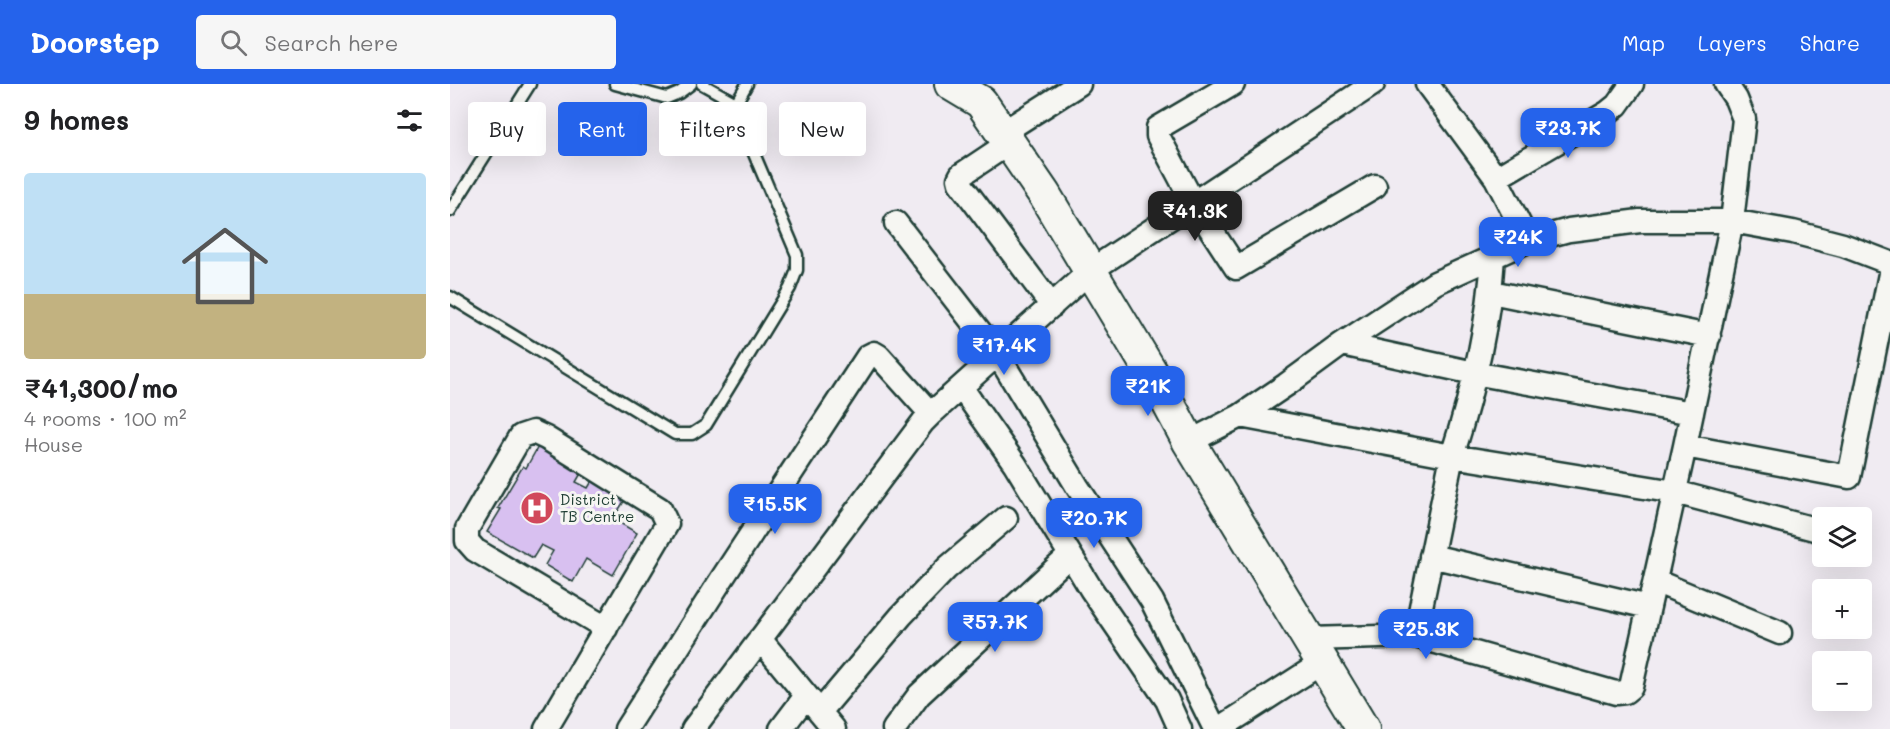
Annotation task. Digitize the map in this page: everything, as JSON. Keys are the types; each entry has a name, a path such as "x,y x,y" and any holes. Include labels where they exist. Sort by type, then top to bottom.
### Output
{"street":[{"path":"951,84 981,102 1044,194 1157,382 1189,442 1363,729"},
{"path":"1052,306 960,183 961,175 1006,138 1079,84"},
{"path":"1233,84 1158,128 1158,136 1193,202 1236,268 1375,186"},
{"path":"693,729 931,414 1090,271 1373,84"},
{"path":"1427,84 1496,178 1528,241"},
{"path":"1496,178 1607,112 1617,105 1632,84"},
{"path":"896,223 998,355 1077,486 1152,601 1217,729 1316,651 1415,636 1616,693 1625,692 1631,687 1732,221 1744,119 1736,99 1726,84"},
{"path":"1189,442 1240,416 1342,344 1435,283 1528,241 1569,230 1640,221 1732,221 1793,232 1843,245 1890,262"},
{"path":"1415,636 1452,456 1462,426 1491,292 1493,257"},
{"path":"1685,446 1849,477 1882,358 1890,274"},
{"path":"1491,292 1708,336"},
{"path":"1342,344 1474,373 1692,413"},
{"path":"626,729 868,356 874,353 879,356 931,414"},
{"path":"961,387 1015,464 1091,589 1167,700 1180,729"},
{"path":"1240,416 1452,456 1675,492 1812,528"},
{"path":"546,729 606,628 667,524 660,509 546,438 533,432 521,436 466,530 467,541 475,550 606,628"},
{"path":"781,729 820,712 901,616 939,576 1006,518"},
{"path":"894,729 919,695 1070,555"},
{"path":"1431,556 1649,607"},
{"path":"1655,581 1780,633"},
{"path":"760,639 820,712"}],"lane":[{"path":"450,211 530,84"},
{"path":"615,84 667,98 691,84"},
{"path":"702,84 734,102"},
{"path":"737,102 747,84"},
{"path":"450,297 675,434 692,434 706,425 790,288 797,270 797,255 755,156"}],"building":[{"path":"539,445 583,470 576,482 588,488 595,476 628,495 613,519 637,533 613,575 586,559 573,582 545,565 553,551 541,545 533,558 487,532 501,509 498,508 523,466 526,468"}],"place":[{"name":"District TB Centre","path":"537,508"}]}
